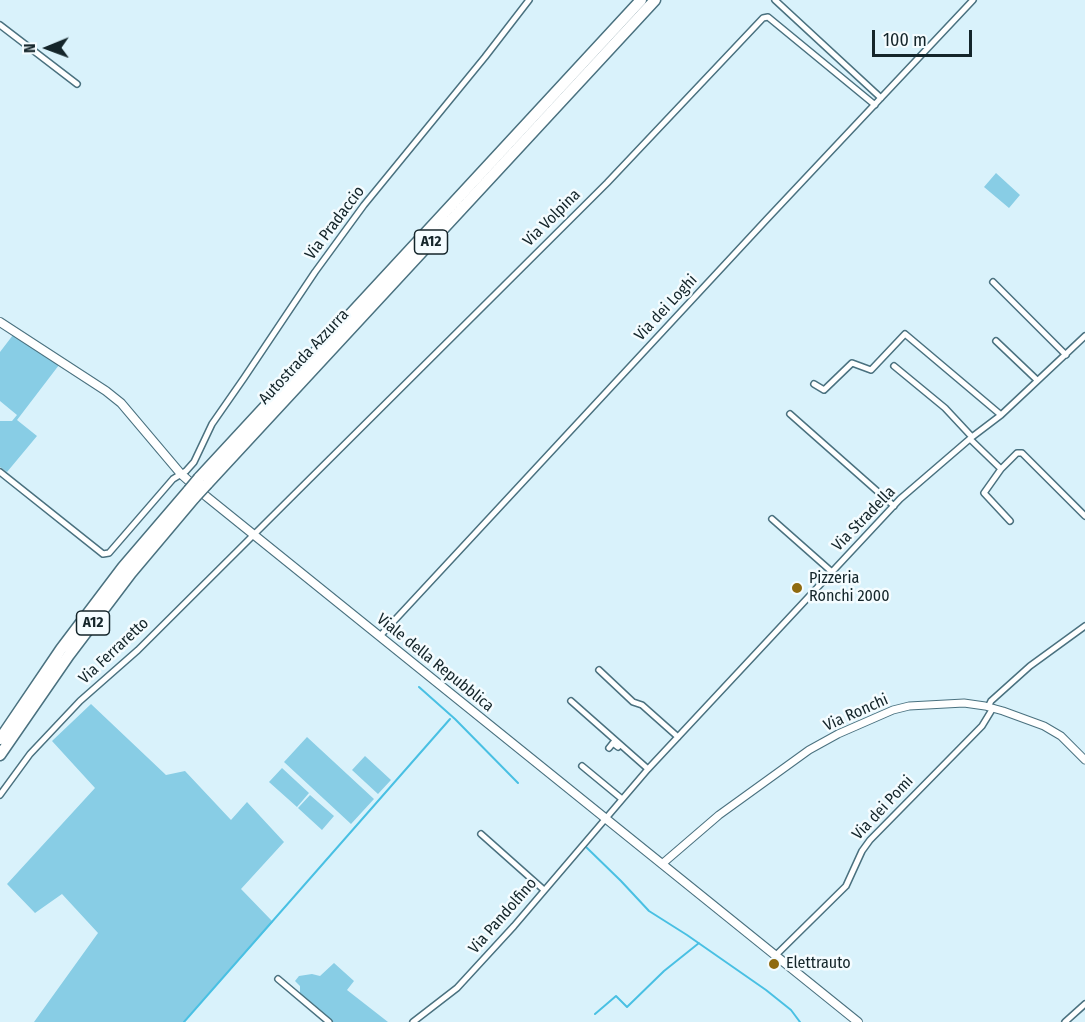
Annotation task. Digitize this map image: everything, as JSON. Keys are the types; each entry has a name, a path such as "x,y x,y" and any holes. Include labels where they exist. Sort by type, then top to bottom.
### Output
{"highway":[{"name":"Autostrada Azzurra","path":"0,755 69,655 203,481 641,0"},
{"name":"Autostrada Azzurra","path":"203,481 655,0"},
{"name":"Autostrada Azzurra","path":"0,739 61,649 123,567 192,494"}],"main road":[{"name":"Viale della Repubblica","path":"0,322 92,380 114,397 181,474 858,1022"}],"street":[{"path":"519,0 527,2"},
{"path":"775,0 881,98"},
{"name":"Via dei Loghi","path":"380,636 973,0"},
{"name":"Via Pradaccio","path":"0,472 106,555 194,462 212,424 315,272 364,205 527,2"},
{"name":"Via Volpina","path":"254,535 453,334 607,183 763,18 768,17 875,105"},
{"path":"0,25 77,84"},
{"path":"993,282 1066,355"},
{"path":"814,384 824,390 852,363 871,370 905,334 1001,415"},
{"name":"Via Stradella","path":"605,818 647,770 894,506 971,438 1001,415 1085,336"},
{"path":"996,341 1037,380"},
{"path":"894,366 945,408 1001,469"},
{"path":"790,414 894,506"},
{"path":"1010,521 984,493 1001,469 1017,453 1021,452 1085,516"},
{"path":"772,519 832,572"},
{"name":"Via Ferraretto","path":"0,795 30,754 80,701 138,650 254,535"},
{"name":"Via dei Pomi","path":"776,955 846,886 866,845 982,726 991,707 991,701 1030,666 1085,626"},
{"path":"598,670 633,702 642,705 678,737"},
{"path":"571,701 647,770"},
{"name":"Via Ronchi","path":"662,864 719,815 809,750 838,734 909,705 964,703 991,707 1044,726 1061,736 1085,760"},
{"path":"609,748 614,743 647,770"},
{"path":"582,766 622,799"},
{"name":"Via Pandolfino","path":"413,1022 457,988 605,818"},
{"path":"481,834 544,890"},
{"path":"278,979 328,1022"},
{"path":"1065,1022 1085,1004"}],"shaded area":[{"path":"996,173 1020,195 1009,208 984,187"},
{"path":"13,335 59,365 17,420 37,436 7,472 0,467 0,421 12,421 17,415 0,401 0,352"},
{"path":"91,704 166,775 185,771 231,820 247,802 284,842 241,889 273,922 184,1022 34,1022 98,933 62,894 35,913 7,884 95,788 52,741"},
{"path":"307,737 374,799 351,824 284,762"},
{"path":"365,756 391,780 378,794 352,770"},
{"path":"282,768 309,793 297,807 269,782"},
{"path":"310,795 334,816 322,830 298,808"},
{"path":"334,963 354,981 347,990 388,1022 333,1022 300,995 300,986 295,981 299,976 312,974 320,976"}],"waterway":[{"path":"419,687 455,719 518,783"},
{"path":"184,1022 450,719"},
{"path":"585,846 649,911 766,990 791,1010 800,1022"},
{"path":"595,1014 616,996 627,1007 664,971 699,943"}],"place":[{"name":"Pizzeria Ronchi 2000","path":"797,588"},
{"name":"Elettrauto","path":"774,964"}]}
